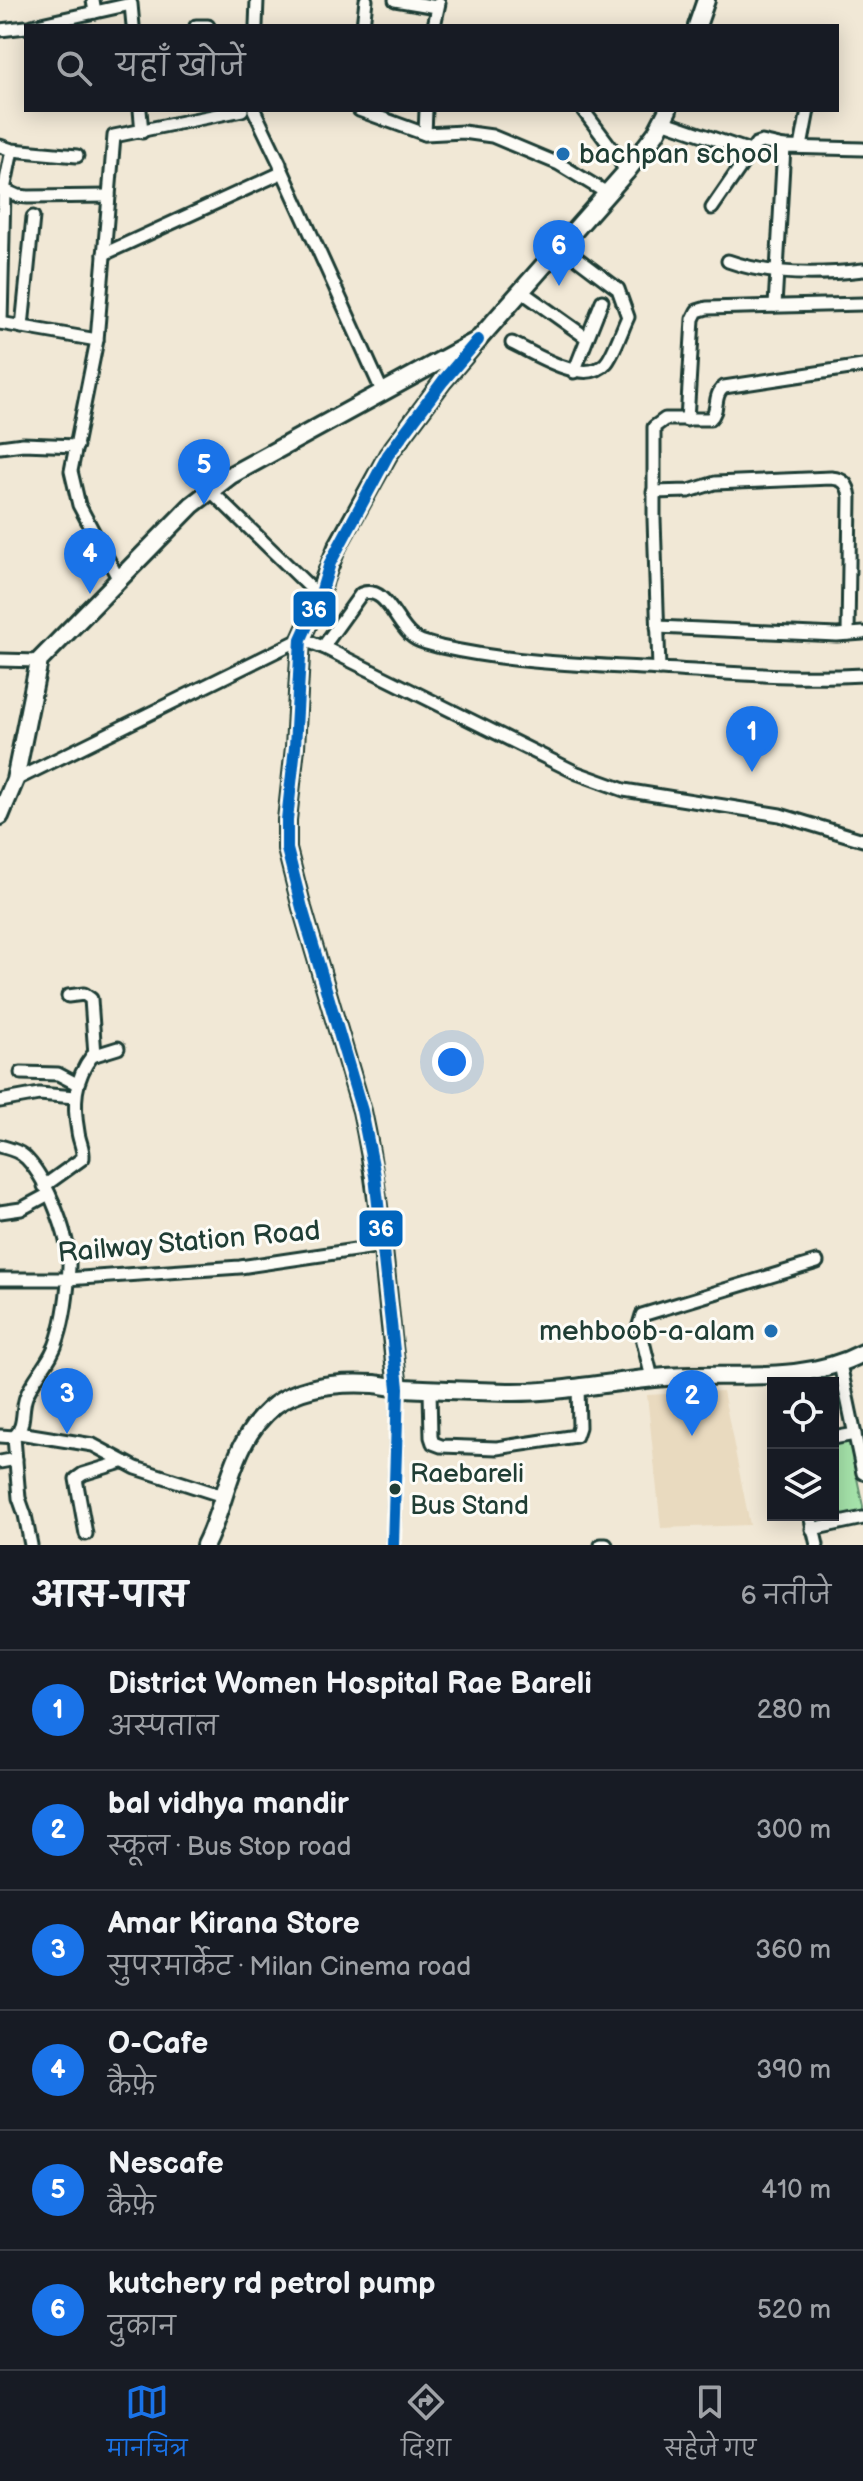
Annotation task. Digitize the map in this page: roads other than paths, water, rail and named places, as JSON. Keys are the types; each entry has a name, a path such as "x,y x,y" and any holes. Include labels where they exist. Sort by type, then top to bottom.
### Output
{"street":[{"path":"256,24 257,0"},
{"path":"363,24 366,0"},
{"path":"395,0 438,4 434,24"},
{"path":"697,24 703,1"},
{"path":"38,24 94,6 136,2 133,24"},
{"path":"0,30 24,27"},
{"path":"140,112 142,132"},
{"path":"119,580 84,517 75,495 71,471 97,340 114,136 233,112"},
{"path":"255,112 383,393"},
{"path":"364,112 425,134 463,132 492,136 559,164 607,193"},
{"path":"425,134 426,112"},
{"path":"584,112 626,172"},
{"path":"801,147 808,112"},
{"path":"393,1545 398,1388 375,1176 362,1111 287,849 301,639 337,547 388,455 443,381 626,172 665,116 750,151"},
{"path":"712,208 750,151 762,142 784,147 863,149"},
{"path":"775,306 784,147"},
{"path":"77,156 6,148 2,189 0,323 97,340"},
{"path":"104,254 277,177 282,170"},
{"path":"2,189 28,197 109,196"},
{"path":"22,327 33,217"},
{"path":"512,343 574,372 596,369 606,364 628,317 618,289 561,246"},
{"path":"728,261 750,268 777,271 863,270"},
{"path":"521,291 587,338"},
{"path":"574,372 602,301"},
{"path":"687,420 693,319 697,311 707,308 863,304"},
{"path":"0,816 15,780 39,661 119,580 210,490 231,475 478,340"},
{"path":"659,669 654,427 665,419 705,421 714,416 717,396 724,387 863,366"},
{"path":"0,447 23,444 77,446"},
{"path":"653,492 689,491 715,483 840,478 845,482 850,497 848,634"},
{"path":"210,490 320,597"},
{"path":"323,647 361,594 368,591 380,595 404,629 424,643 503,658 784,677 863,675"},
{"path":"657,627 863,633"},
{"path":"15,780 301,639 323,647 577,773 612,786 780,815 863,840"},
{"path":"0,660 39,661"},
{"path":"68,996 84,994 91,999 95,1055"},
{"path":"0,1212 21,1209 79,1161 84,1154 77,1128 77,1084 95,1055 118,1048"},
{"path":"21,1073 58,1074 77,1084"},
{"path":"0,1101 32,1094 75,1097"},
{"path":"0,1146 20,1153 29,1161 46,1190 62,1228 69,1264 58,1341 26,1396 17,1435 19,1498 31,1545"},
{"name":"Railway Station Road","path":"0,1279 67,1279 240,1267 382,1246"},
{"path":"652,1378 639,1325 642,1315 817,1262"},
{"path":"792,1377 840,1364 863,1353"},
{"path":"840,1364 863,1473"},
{"path":"205,1545 238,1453 250,1433 261,1418 283,1400 314,1388 338,1384 377,1384 430,1390 522,1392 652,1378 767,1379"},
{"path":"430,1390 433,1443 497,1448 576,1436 579,1427 578,1387"},
{"path":"839,1437 855,1434"},
{"path":"0,1436 17,1435 93,1445 146,1472 223,1496"},
{"path":"0,1462 16,1459"},
{"path":"86,1534 76,1479 122,1462"},
{"path":"812,1529 863,1518"},
{"path":"811,1521 817,1545"}],"place":[{"name":"bachpan school","path":"563,154"},
{"name":"kutchery rd petrol pump","path":"559,286"},
{"name":"Nescafe","path":"204,505"},
{"name":"O-Cafe","path":"90,594"},
{"name":"District Women Hospital Rae Bareli","path":"752,772"},
{"name":"mehboob-a-alam","path":"771,1331"},
{"name":"Amar Kirana Store","path":"67,1434"},
{"name":"bal vidhya mandir","path":"692,1436"},
{"name":"Raebareli Bus Stand","path":"395,1489"}]}
